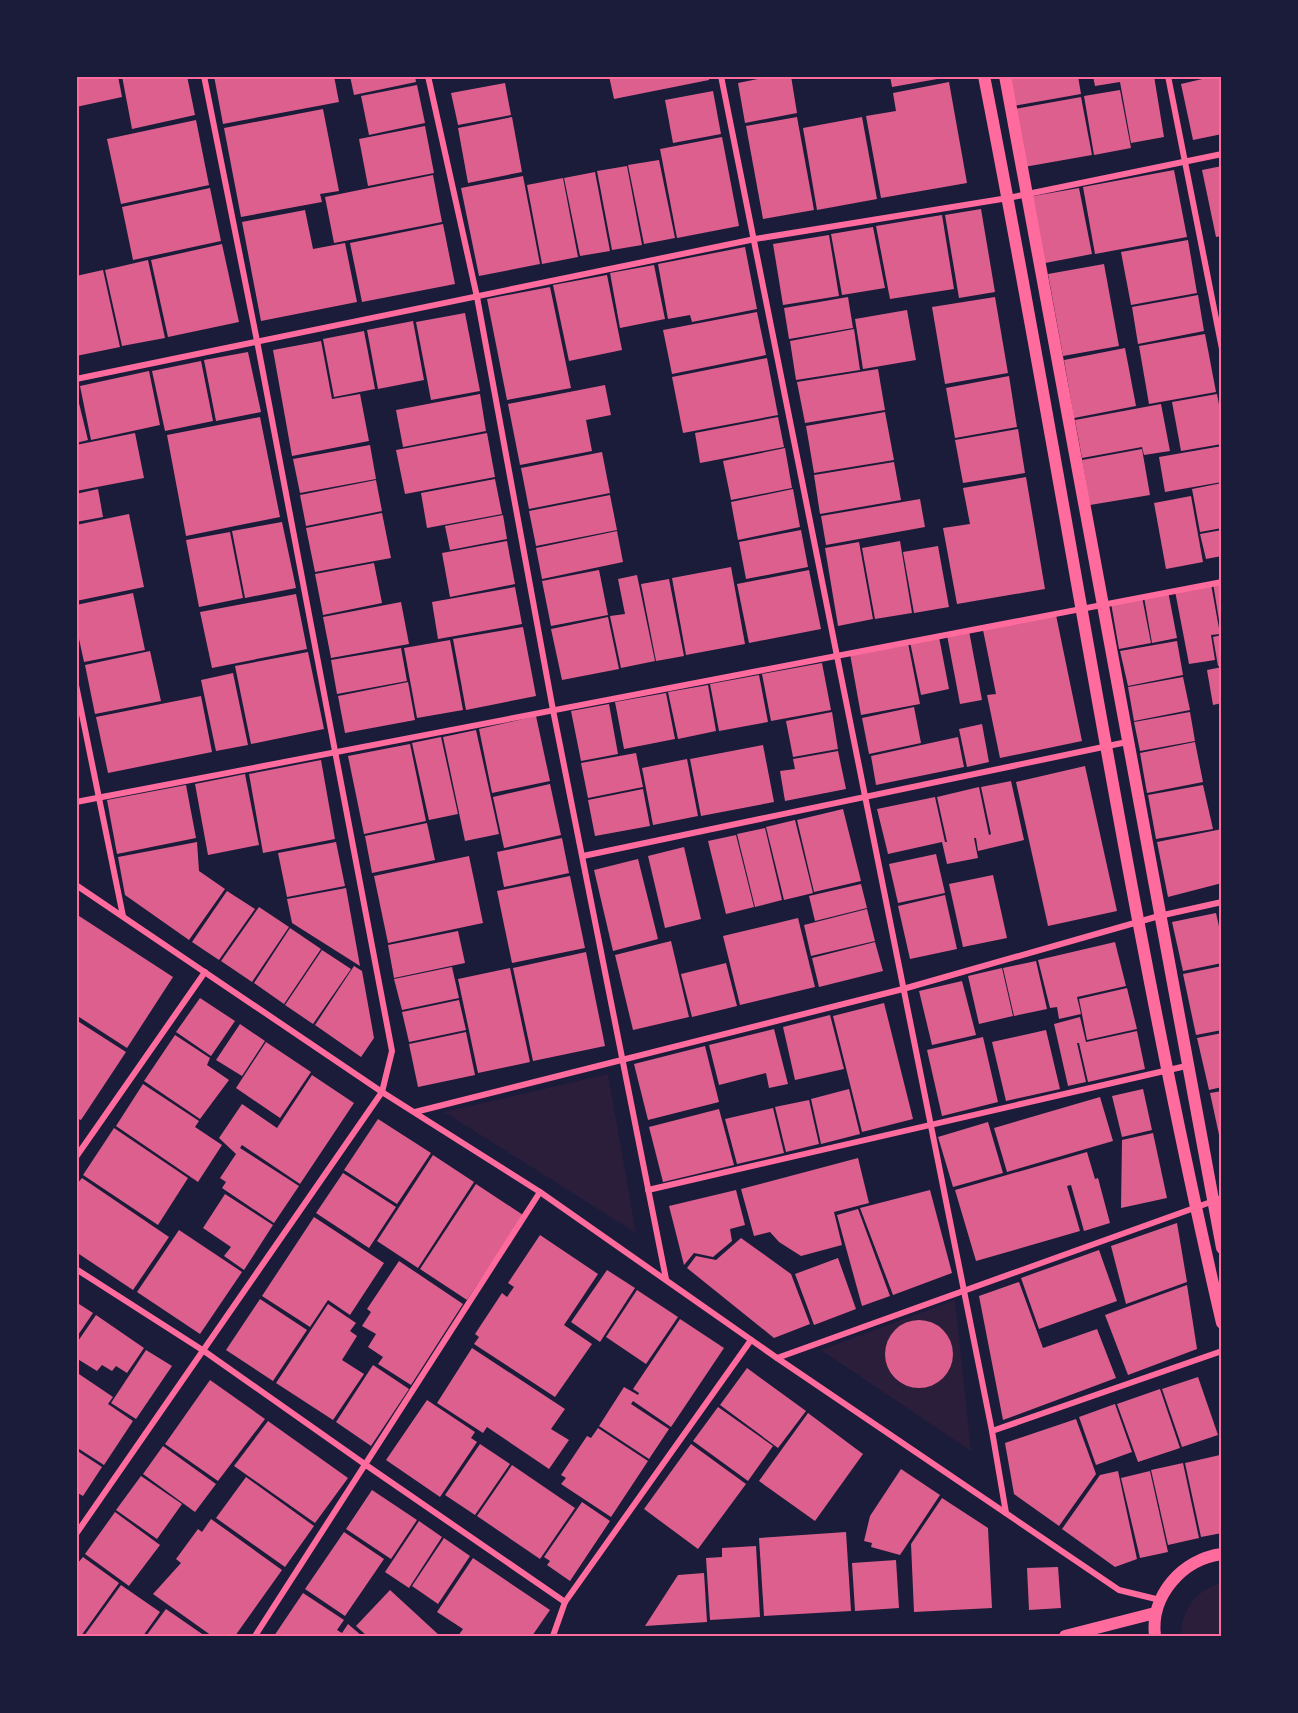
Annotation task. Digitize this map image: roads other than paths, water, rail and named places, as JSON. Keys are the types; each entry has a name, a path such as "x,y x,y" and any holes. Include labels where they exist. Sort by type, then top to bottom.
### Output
{"main road":[{"path":"984,76 1167,1071 1221,1323"},
{"path":"1005,76 1186,1066 1217,1200 1221,1248"},
{"path":"1155,1636 1155,1613 1160,1600 1174,1578 1194,1563 1221,1554"},
{"path":"1065,1636 1155,1613"}],"street":[{"path":"76,1534 382,1092 392,1051 257,341 204,76"},
{"path":"428,76 477,297 553,710 666,1279"},
{"path":"721,76 992,1431 1006,1513"},
{"path":"1168,76 1221,349"},
{"path":"76,379 755,239 1008,198 1221,154"},
{"path":"76,802 1221,582"},
{"path":"76,685 123,916"},
{"path":"583,856 1127,742"},
{"path":"76,885 382,1092 540,1192 777,1358 1119,1590 1160,1600"},
{"path":"415,1112 903,989 1159,916 1221,902"},
{"path":"76,1157 205,972"},
{"path":"648,1190 1186,1066"},
{"path":"255,1636 540,1192"},
{"path":"777,1358 1217,1200"},
{"path":"76,1269 204,1351 565,1602"},
{"path":"554,1636 565,1602 751,1340"},
{"path":"992,1431 1221,1351"}]}
